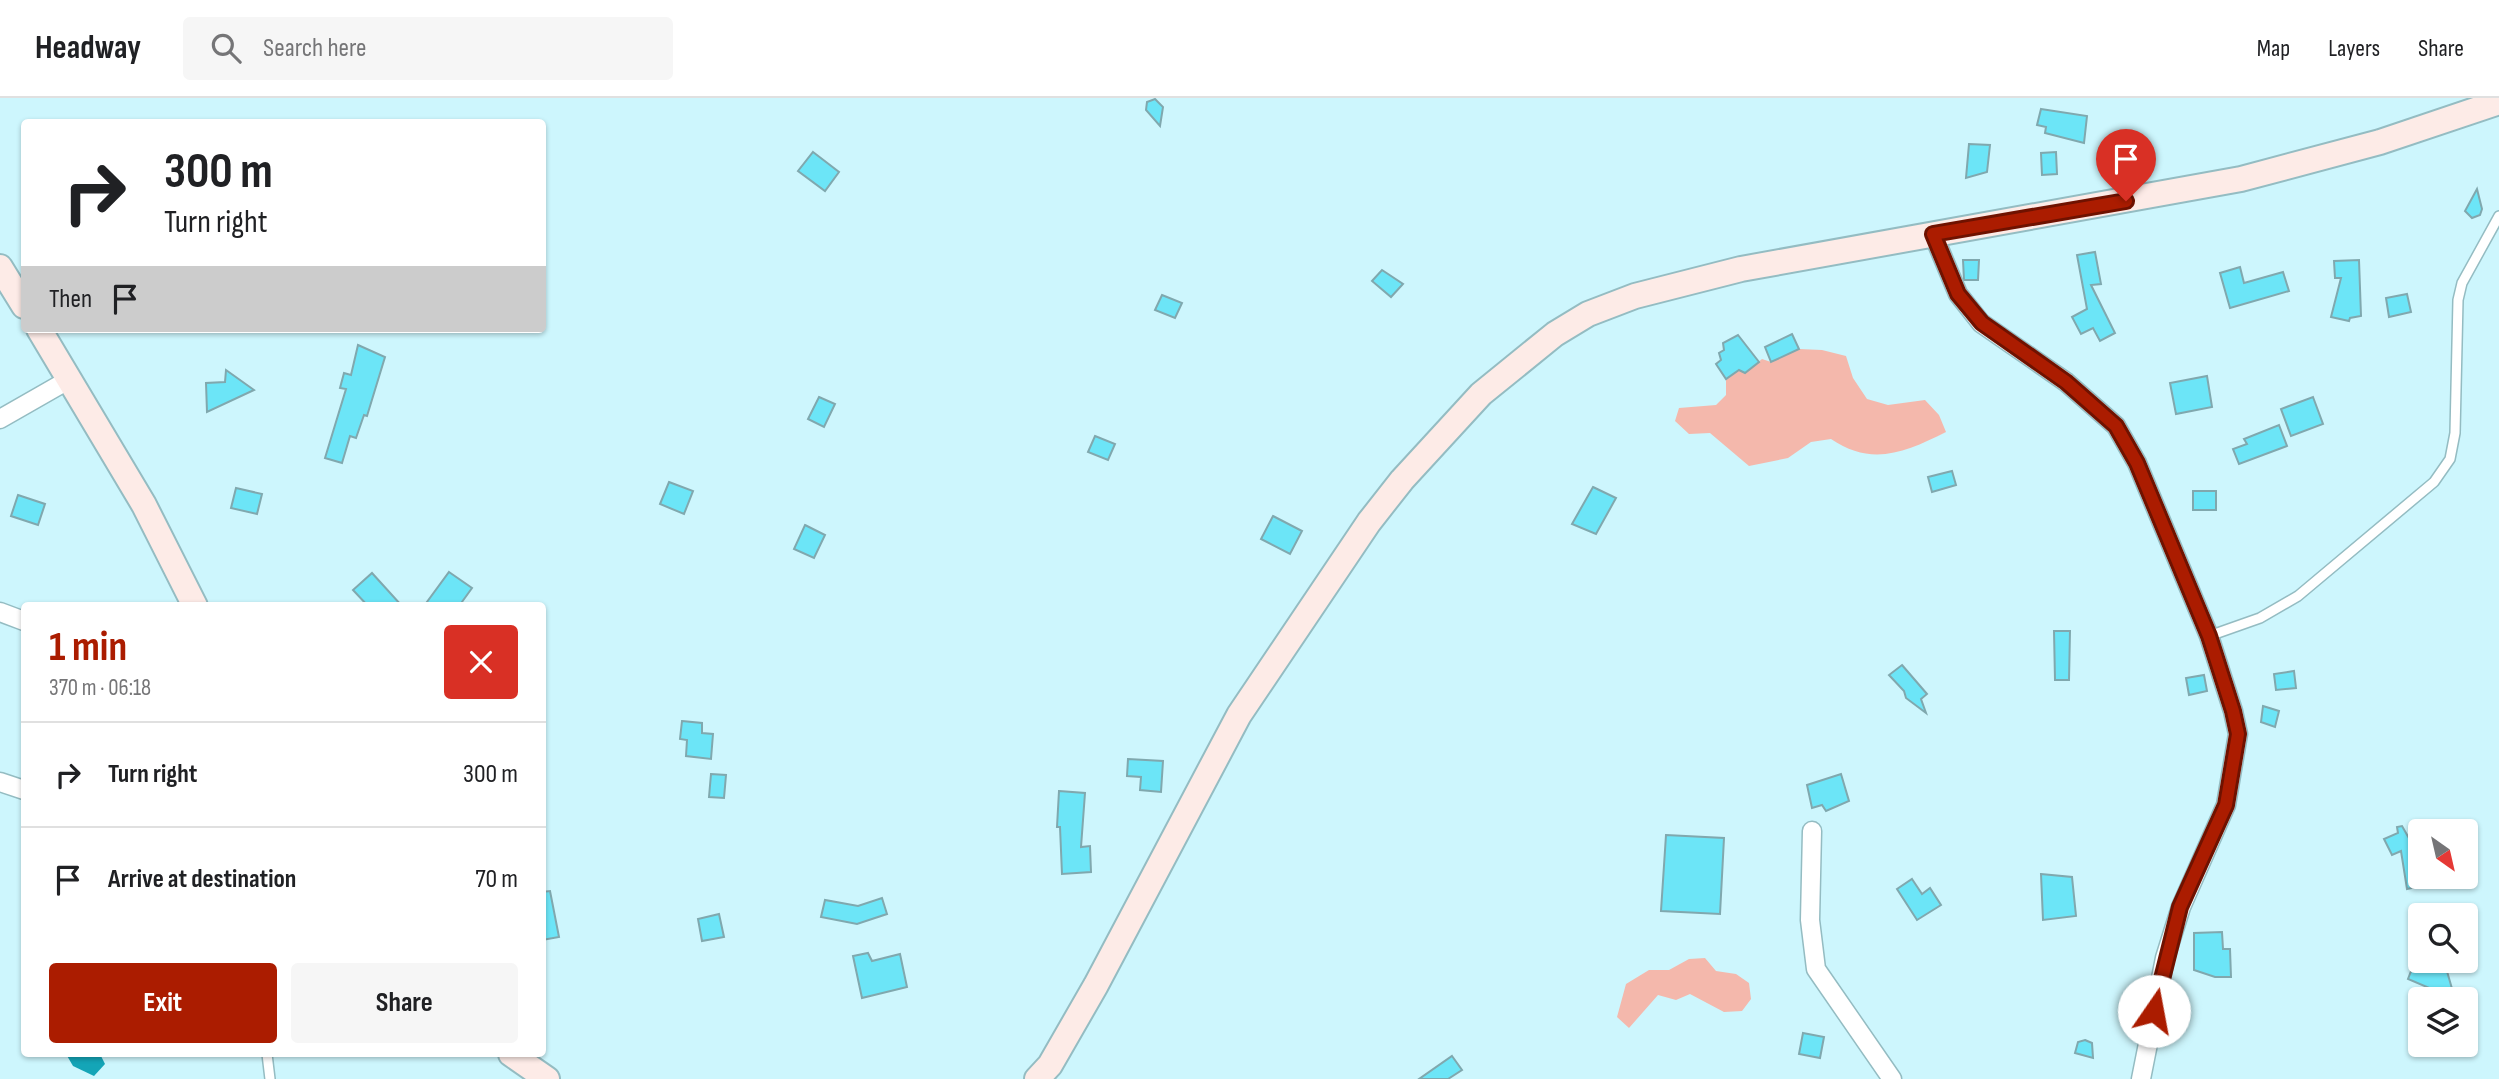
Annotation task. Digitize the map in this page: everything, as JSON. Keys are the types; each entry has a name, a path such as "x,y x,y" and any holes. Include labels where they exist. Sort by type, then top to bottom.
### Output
{"main road":[{"path":"1037,1079 1050,1065 1096,985 1239,715 1368,522 1402,480 1481,394 1555,334 1588,314 1635,296 1741,269 1872,248 1933,234 2031,219 2241,179 2380,142 2499,102"},
{"path":"0,267 21,301"},
{"path":"41,333 144,505 193,602"},
{"path":"515,1057 547,1079"}],"street":[{"path":"1933,234 1958,294 1982,323 2066,382 2116,426 2137,463 2209,636 2238,734 2226,805 2180,907 2165,958 2141,1079"},
{"path":"0,419 70,379"},
{"path":"0,612 21,620"},
{"path":"0,782 21,789"},
{"path":"1812,831 1810,920 1816,969 1892,1079"}],"lane":[{"path":"2209,636 2260,618 2298,596 2434,482 2450,459 2455,433 2458,300 2462,283 2499,216"},
{"path":"267,1057 270,1079"}],"shaded area":[{"path":"1799,349 1822,350 1846,356 1853,378 1867,399 1888,405 1925,400 1939,415 1946,432 1889,454 1861,453 1831,439 1811,442 1788,458 1749,466 1710,433 1689,434 1675,421 1679,408 1716,405 1726,395 1726,379 1739,370 1745,373 1762,359 1771,362"},
{"path":"1705,958 1716,971 1736,974 1749,983 1751,999 1742,1011 1724,1012 1690,994 1676,1000 1658,995 1629,1028 1617,1017 1626,984 1649,970 1669,970 1689,959"}],"water":[{"path":"68,1057 102,1057 105,1064 94,1076 73,1066"}],"building":[{"path":"1155,99 1163,107 1160,126 1146,110 1147,102"},
{"path":"2041,109 2087,116 2084,143 2045,133 2046,127 2037,125"},
{"path":"1969,144 1990,145 1987,172 1966,178"},
{"path":"813,152 839,172 825,191 798,171"},
{"path":"2056,152 2057,174 2042,175 2041,153"},
{"path":"2477,189 2482,209 2480,215 2472,218 2465,211"},
{"path":"2095,252 2101,284 2091,285 2115,333 2100,341 2093,328 2081,334 2072,317 2087,309 2077,255"},
{"path":"1963,260 1979,260 1978,280 1964,280"},
{"path":"2359,260 2361,316 2350,318 2349,321 2331,317 2341,278 2335,278 2334,261"},
{"path":"2240,267 2244,283 2283,272 2289,291 2230,308 2220,273"},
{"path":"1382,270 1403,284 1391,297 1372,281"},
{"path":"2407,294 2411,312 2389,317 2386,298"},
{"path":"1162,295 1182,303 1175,318 1155,310"},
{"path":"1792,334 1799,349 1771,362 1765,347"},
{"path":"1738,335 1759,362 1745,373 1739,370 1726,379 1716,364 1721,360 1719,353 1724,350 1723,343"},
{"path":"358,345 385,357 367,416 364,415 356,438 350,436 342,463 325,458 346,389 340,388 344,373 351,375"},
{"path":"226,370 254,390 207,412 206,383 225,382"},
{"path":"2207,376 2212,407 2176,414 2170,383"},
{"path":"819,397 835,404 824,427 808,419"},
{"path":"2313,397 2323,424 2291,436 2281,409"},
{"path":"2279,425 2287,446 2239,464 2233,449 2247,444 2244,439"},
{"path":"1095,436 1115,444 1108,460 1088,452"},
{"path":"1952,471 1956,485 1932,492 1928,477"},
{"path":"669,482 693,491 684,514 660,504"},
{"path":"1593,487 1616,498 1596,534 1572,524"},
{"path":"236,488 262,494 257,514 231,508"},
{"path":"2193,491 2216,491 2216,510 2193,510"},
{"path":"18,495 45,504 38,525 11,516"},
{"path":"1273,516 1302,531 1290,554 1261,539"},
{"path":"805,525 825,535 814,558 794,549"},
{"path":"449,572 472,588 462,602 427,602"},
{"path":"372,573 398,602 364,602 353,590"},
{"path":"2054,631 2070,631 2069,680 2055,680"},
{"path":"1902,665 1927,694 1921,699 1926,713 1906,698 1904,691 1889,675"},
{"path":"2294,671 2296,688 2276,690 2274,674"},
{"path":"2204,675 2207,691 2189,695 2186,678"},
{"path":"2263,706 2279,711 2275,727 2261,722"},
{"path":"682,721 702,723 702,733 713,734 711,759 686,756 687,740 680,739"},
{"path":"1128,759 1163,761 1161,792 1140,790 1141,777 1127,776"},
{"path":"711,774 726,775 724,798 709,797"},
{"path":"1841,774 1849,801 1826,811 1822,805 1812,808 1807,785"},
{"path":"1059,791 1085,793 1081,847 1090,846 1091,872 1062,874 1060,827 1057,827"},
{"path":"2402,826 2408,836 2407,889 2401,851 2392,855 2384,839 2398,833 2397,827"},
{"path":"1666,835 1724,838 1720,914 1661,911"},
{"path":"2041,874 2072,877 2076,916 2043,920"},
{"path":"1912,879 1922,894 1930,888 1941,905 1917,920 1897,889"},
{"path":"550,891 559,937 546,939 546,892"},
{"path":"882,898 887,914 857,924 821,917 825,900 858,906"},
{"path":"719,914 724,937 702,941 698,919"},
{"path":"2222,932 2223,949 2230,949 2231,977 2215,977 2194,970 2194,933"},
{"path":"868,953 872,961 900,954 907,987 862,998 853,956"},
{"path":"2410,973 2447,973 2452,987 2427,987 2408,979"},
{"path":"1803,1033 1824,1037 1820,1058 1799,1054"},
{"path":"2085,1040 2092,1043 2093,1058 2075,1053 2078,1042"},
{"path":"1452,1056 1462,1070 1448,1079 1419,1079"}],"route":[{"path":"2126,201 1933,234 1958,294 1982,323 2066,382 2116,426 2137,463 2209,636 2233,711 2238,734 2226,805 2180,907 2165,958 2154,1011"}]}
